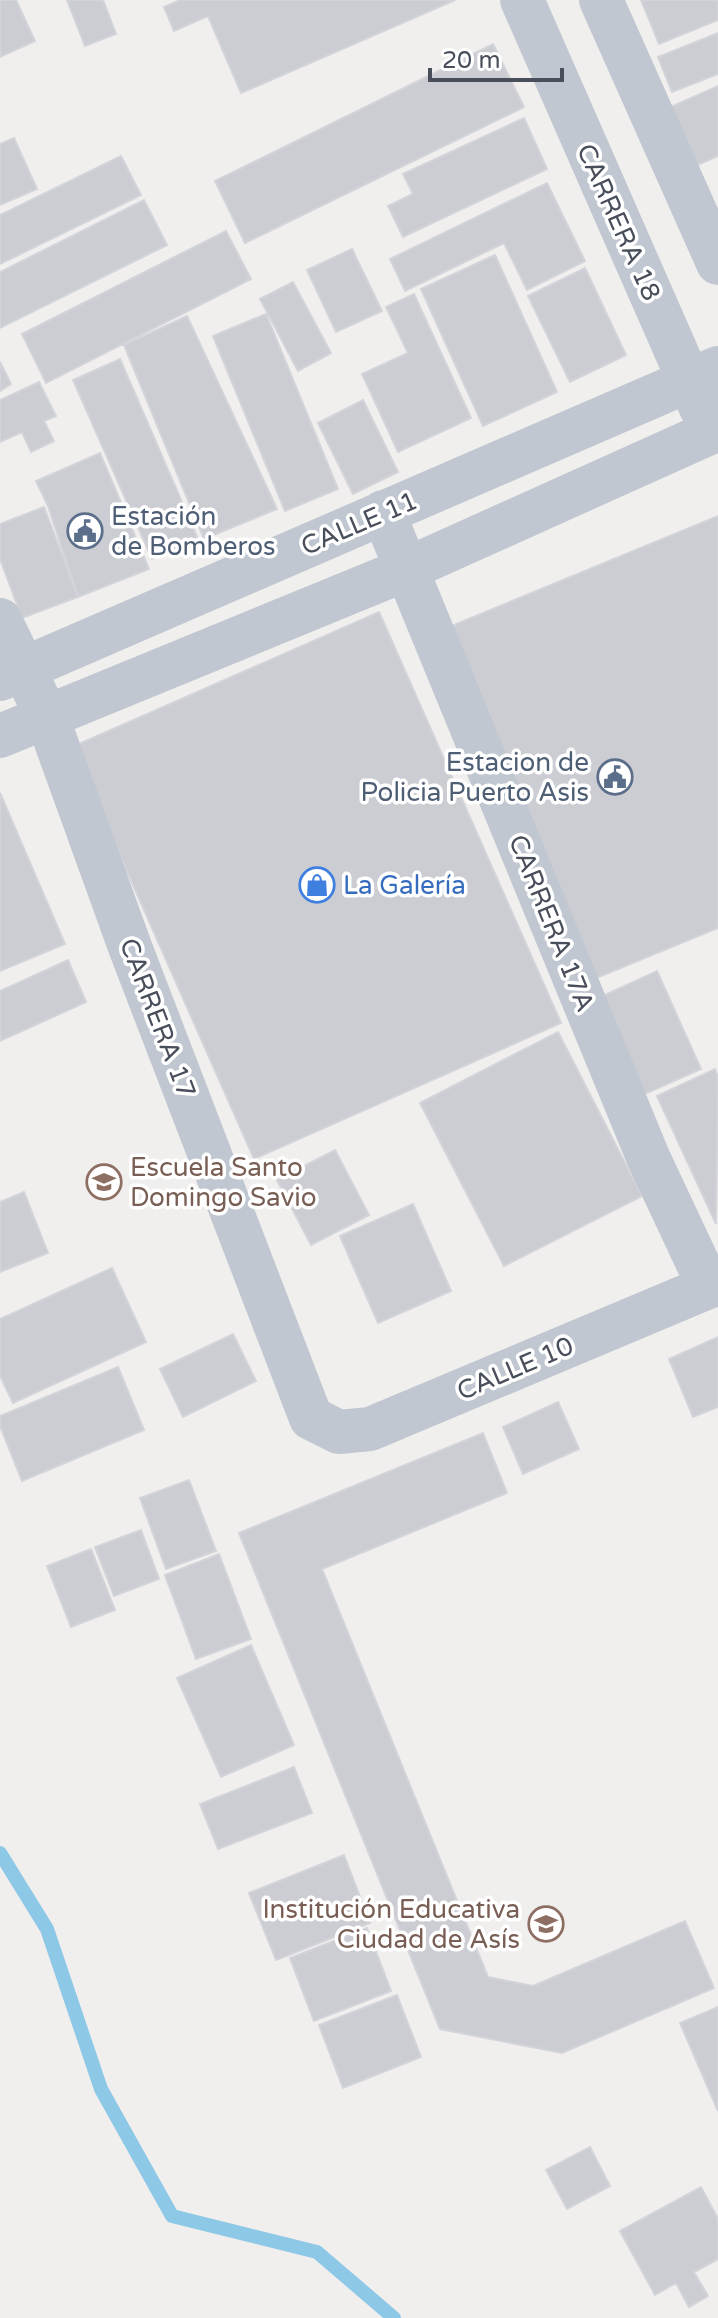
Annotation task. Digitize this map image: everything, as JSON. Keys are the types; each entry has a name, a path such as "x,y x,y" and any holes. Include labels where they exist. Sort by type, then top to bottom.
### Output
{"street":[{"name":"CARRERA 18","path":"522,0 703,375 716,434"},
{"path":"601,0 718,263"},
{"name":"CALLE 11","path":"11,674 703,375"},
{"path":"0,736 407,569 716,434"},
{"name":"CARRERA 17A","path":"383,512 648,1157 714,1285"},
{"name":"CARRERA 17","path":"0,620 11,674 47,717 130,947 311,1418"},
{"name":"CALLE 10","path":"311,1418 339,1432 370,1429 714,1285"}],"building":[{"path":"0,0 16,0 35,41 0,57"},
{"path":"67,0 103,0 116,34 85,46"},
{"path":"180,0 455,0 241,93 208,16 174,31 164,7"},
{"path":"641,0 718,0 718,20 659,44"},
{"path":"718,33 718,74 672,92 658,57"},
{"path":"493,44 524,107 245,243 215,181"},
{"path":"718,86 718,156 691,168 666,109"},
{"path":"524,118 547,169 403,237 388,206 413,194 403,174"},
{"path":"14,138 37,189 0,205 0,144"},
{"path":"121,156 141,195 0,264 0,215"},
{"path":"547,183 585,261 527,290 504,243 405,291 390,259"},
{"path":"144,200 167,245 0,328 0,272"},
{"path":"226,231 251,279 46,383 22,334"},
{"path":"352,249 382,311 336,332 307,270"},
{"path":"495,255 557,392 483,426 421,289"},
{"path":"585,268 626,355 570,382 528,296"},
{"path":"293,282 331,353 298,371 260,299"},
{"path":"414,294 471,418 398,452 362,374 408,353 386,307"},
{"path":"266,314 338,489 285,511 213,336"},
{"path":"187,316 277,509 204,539 124,345"},
{"path":"120,359 198,539 152,559 73,380"},
{"path":"0,362 11,384 0,391"},
{"path":"39,382 56,416 44,421 54,441 31,452 22,432 0,442 0,400"},
{"path":"363,400 398,472 353,494 318,423"},
{"path":"100,453 149,569 78,597 48,506 36,481"},
{"path":"44,507 78,597 22,618 0,559 0,524"},
{"name":"Estacion de Policia Puerto Asis","path":"718,516 718,928 594,979 449,627"},
{"name":"La Galería","path":"379,612 561,1023 254,1159 72,747"},
{"path":"0,793 65,944 0,971"},
{"path":"68,960 86,1002 0,1041 0,991"},
{"path":"657,971 701,1069 638,1097 594,1000"},
{"path":"558,1032 642,1196 504,1266 420,1103"},
{"path":"715,1069 718,1077 716,1224 657,1096"},
{"path":"335,1150 369,1215 311,1245 277,1180"},
{"path":"24,1192 48,1253 0,1272 0,1202"},
{"path":"413,1204 451,1291 378,1323 340,1236"},
{"path":"112,1268 146,1342 13,1403 0,1376 0,1319"},
{"path":"233,1334 256,1381 183,1417 160,1369"},
{"path":"718,1337 718,1407 693,1417 669,1359"},
{"path":"118,1367 144,1430 22,1481 0,1426 0,1416"},
{"path":"558,1402 579,1449 523,1474 503,1427"},
{"path":"483,1433 507,1493 322,1569 488,1977 533,1986 685,1921 714,1988 562,2053 440,2029 239,1533"},
{"path":"189,1480 216,1551 166,1569 140,1498"},
{"path":"141,1530 159,1579 114,1596 95,1547"},
{"path":"91,1549 115,1610 71,1627 47,1566"},
{"path":"219,1554 251,1639 196,1659 165,1575"},
{"path":"251,1645 294,1745 221,1777 177,1678"},
{"path":"294,1767 312,1813 218,1849 200,1804"},
{"path":"344,1855 370,1923 276,1960 249,1893"},
{"path":"367,1928 391,1991 314,2021 290,1958"},
{"path":"397,1995 421,2057 343,2088 319,2025"},
{"path":"718,2007 718,2111 680,2023"},
{"path":"590,2147 610,2186 567,2209 546,2170"},
{"path":"701,2187 718,2219 718,2259 694,2272 708,2296 689,2307 676,2283 655,2295 620,2231"}],"waterway":[{"path":"0,1853 47,1929 101,2089 172,2216 317,2252 394,2318"}],"place":[{"name":"Estación de Bomberos","path":"85,531"},
{"name":"Estacion de Policia Puerto Asis","path":"615,777"},
{"name":"La Galería","path":"317,885"},
{"name":"Escuela Santo Domingo Savio","path":"104,1182"},
{"name":"Institución Educativa Ciudad de Asís","path":"546,1924"}]}
